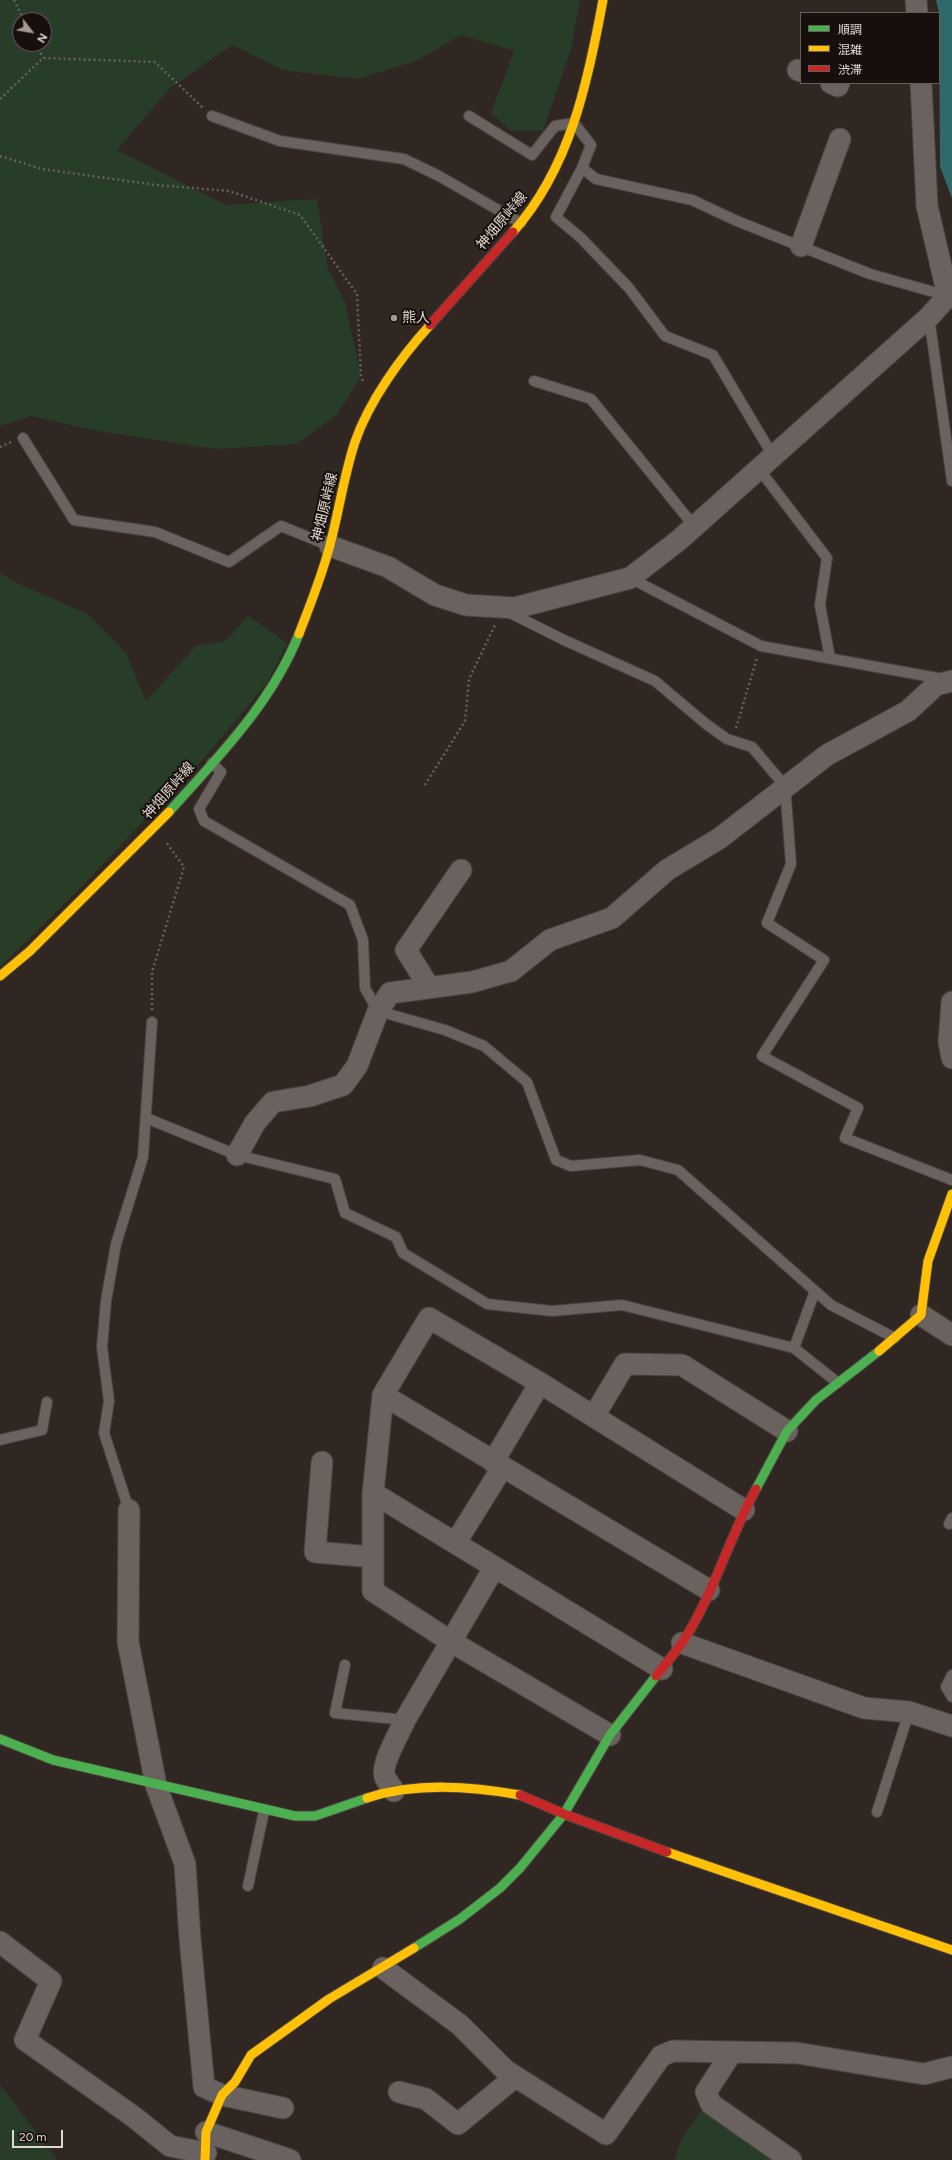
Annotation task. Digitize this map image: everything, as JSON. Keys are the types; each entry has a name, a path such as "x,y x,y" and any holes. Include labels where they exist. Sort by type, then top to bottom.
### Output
{"street":[{"name":"神畑原峠線","path":"0,976 30,950 156,827 242,731 276,677 297,639 316,591 330,546 355,442 371,405 417,339 521,224 538,199 558,164 574,123 594,48 604,0"},
{"path":"916,0 917,12"},
{"path":"330,546 388,568 435,595 466,605 502,609 515,608 630,578 694,526 950,296 928,206 921,84"},
{"path":"801,246 840,139"},
{"path":"237,1155 255,1123 272,1102 310,1096 343,1085 357,1066 378,1011 390,993 472,982 511,971 550,940 612,918 667,870 720,838 785,786 827,755 908,711 936,685 951,680"},
{"path":"429,987 406,950 461,870"},
{"path":"952,1002 949,1042 952,1058"},
{"path":"0,1942 51,1981 25,2040 134,2117 170,2146 205,2156 206,2132 222,2095 235,2082 251,2055 329,1999 383,1968 460,1919 500,1888 520,1868 564,1814 610,1735 682,1643 709,1590 744,1510 787,1431 816,1400 895,1338 921,1315 928,1261 952,1194"},
{"path":"921,1315 952,1335"},
{"path":"610,1735 450,1641 373,1592 373,1492 383,1395 429,1318 540,1383 744,1510"},
{"path":"594,1416 625,1364 682,1365 787,1431"},
{"path":"456,1542 540,1383"},
{"path":"383,1395 497,1465 709,1590"},
{"path":"322,1462 315,1552 373,1557"},
{"path":"373,1492 456,1542 494,1568 662,1669"},
{"path":"129,1510 128,1642 156,1785 185,1864 190,1939 204,2086 222,2095 283,2108"},
{"path":"394,1791 385,1776 385,1765 405,1720 494,1568"},
{"path":"682,1643 864,1708 909,1712 952,1726"},
{"path":"0,1739 53,1760 264,1811 295,1816 315,1816 386,1792 435,1787 486,1789 526,1796 564,1814 676,1856 952,1950"},
{"path":"383,1968 460,2025 505,2070 606,2134 661,2056 673,2051 797,2053 924,2074 952,2067"},
{"path":"732,2052 706,2092 711,2104 791,2160"},
{"path":"399,2092 426,2099 458,2124 515,2077"},
{"path":"206,2132 290,2160"}],"lane":[{"path":"212,116 280,141 404,159 439,176 521,224"},
{"path":"469,116 532,155 555,126 574,123 591,145 582,168 556,217 581,238 629,288 665,336 713,355 766,462 827,558 820,605 830,658"},
{"path":"582,168 596,179 692,200 737,221 870,274 950,296"},
{"path":"928,317 952,481"},
{"path":"534,381 591,399 694,526"},
{"path":"23,438 74,520 155,532 229,562 281,526 330,546"},
{"path":"630,578 761,646 951,680"},
{"path":"502,609 564,640 655,681 706,724 733,740 752,747 785,786 791,864 767,924 824,960 762,1056 858,1108 845,1138 952,1180"},
{"path":"212,763 221,772 199,808 204,821 350,905 363,940 364,988 378,1011 445,1030 484,1046 527,1082 556,1160 571,1166 640,1160 678,1170 831,1305 895,1338"},
{"path":"129,1510 104,1433 109,1401 102,1347 106,1301 116,1244 143,1156 152,1022"},
{"path":"146,1118 237,1155 335,1179 344,1213 396,1237 403,1253 487,1304 552,1311 622,1305 794,1348 838,1383"},
{"path":"794,1348 815,1291"},
{"path":"0,1440 42,1430 47,1402"},
{"path":"345,1665 335,1714 405,1720"},
{"path":"952,1675 946,1687 952,1697"},
{"path":"877,1812 909,1712"},
{"path":"248,1886 264,1811"}],"path":[{"path":"14,0 20,12"},
{"path":"40,52 43,58"},
{"path":"0,99 43,58 155,62 212,116"},
{"path":"0,156 42,169 156,185 229,191 300,215 357,294 361,376 371,405"},
{"path":"425,785 465,721 469,679 502,609"},
{"path":"733,740 761,646"},
{"path":"152,1022 152,972 184,867 156,827"}],"green space":[{"path":"0,0 580,0 571,49 543,131 511,131 491,113 514,51 461,35 416,61 358,79 283,70 232,45 170,88 117,150 226,205 317,199 328,269 345,302 361,376 337,415 296,444 217,449 98,431 31,416 0,426"},
{"path":"0,573 19,584 87,614 126,653 146,701 196,646 225,641 248,616 287,643 267,683 205,757 81,887 0,967"},
{"path":"0,2085 57,2160 0,2160"},
{"path":"703,2109 774,2160 675,2160 682,2137"}],"water":[{"path":"936,0 952,0 952,198 940,167 940,12"}],"traffic: fast":[{"path":"169,812 242,729 274,684 299,634"},
{"path":"756,1489 787,1431 816,1400 879,1351"},
{"path":"414,1948 460,1919 500,1888 520,1868 564,1814 610,1735 656,1676"},
{"path":"0,1739 53,1760 295,1816 315,1816 367,1798"}],"traffic: slow":[{"path":"513,232 533,207 563,152 583,93 591,62 603,0"},
{"path":"299,634 327,557 348,467 361,427 377,395 397,365 430,325"},
{"path":"0,976 30,951 169,812"},
{"path":"879,1351 921,1315 928,1261 952,1194"},
{"path":"367,1798 405,1790 443,1787 482,1789 520,1795"},
{"path":"667,1852 952,1950"},
{"path":"205,2160 206,2132 222,2095 235,2082 251,2055 329,1999 414,1948"}],"traffic: jam":[{"path":"430,325 513,232"},
{"path":"656,1676 682,1643 693,1625 712,1587 737,1527 756,1489"},
{"path":"520,1795 564,1814 667,1852"}],"place":[{"name":"熊人","path":"394,318"}]}
